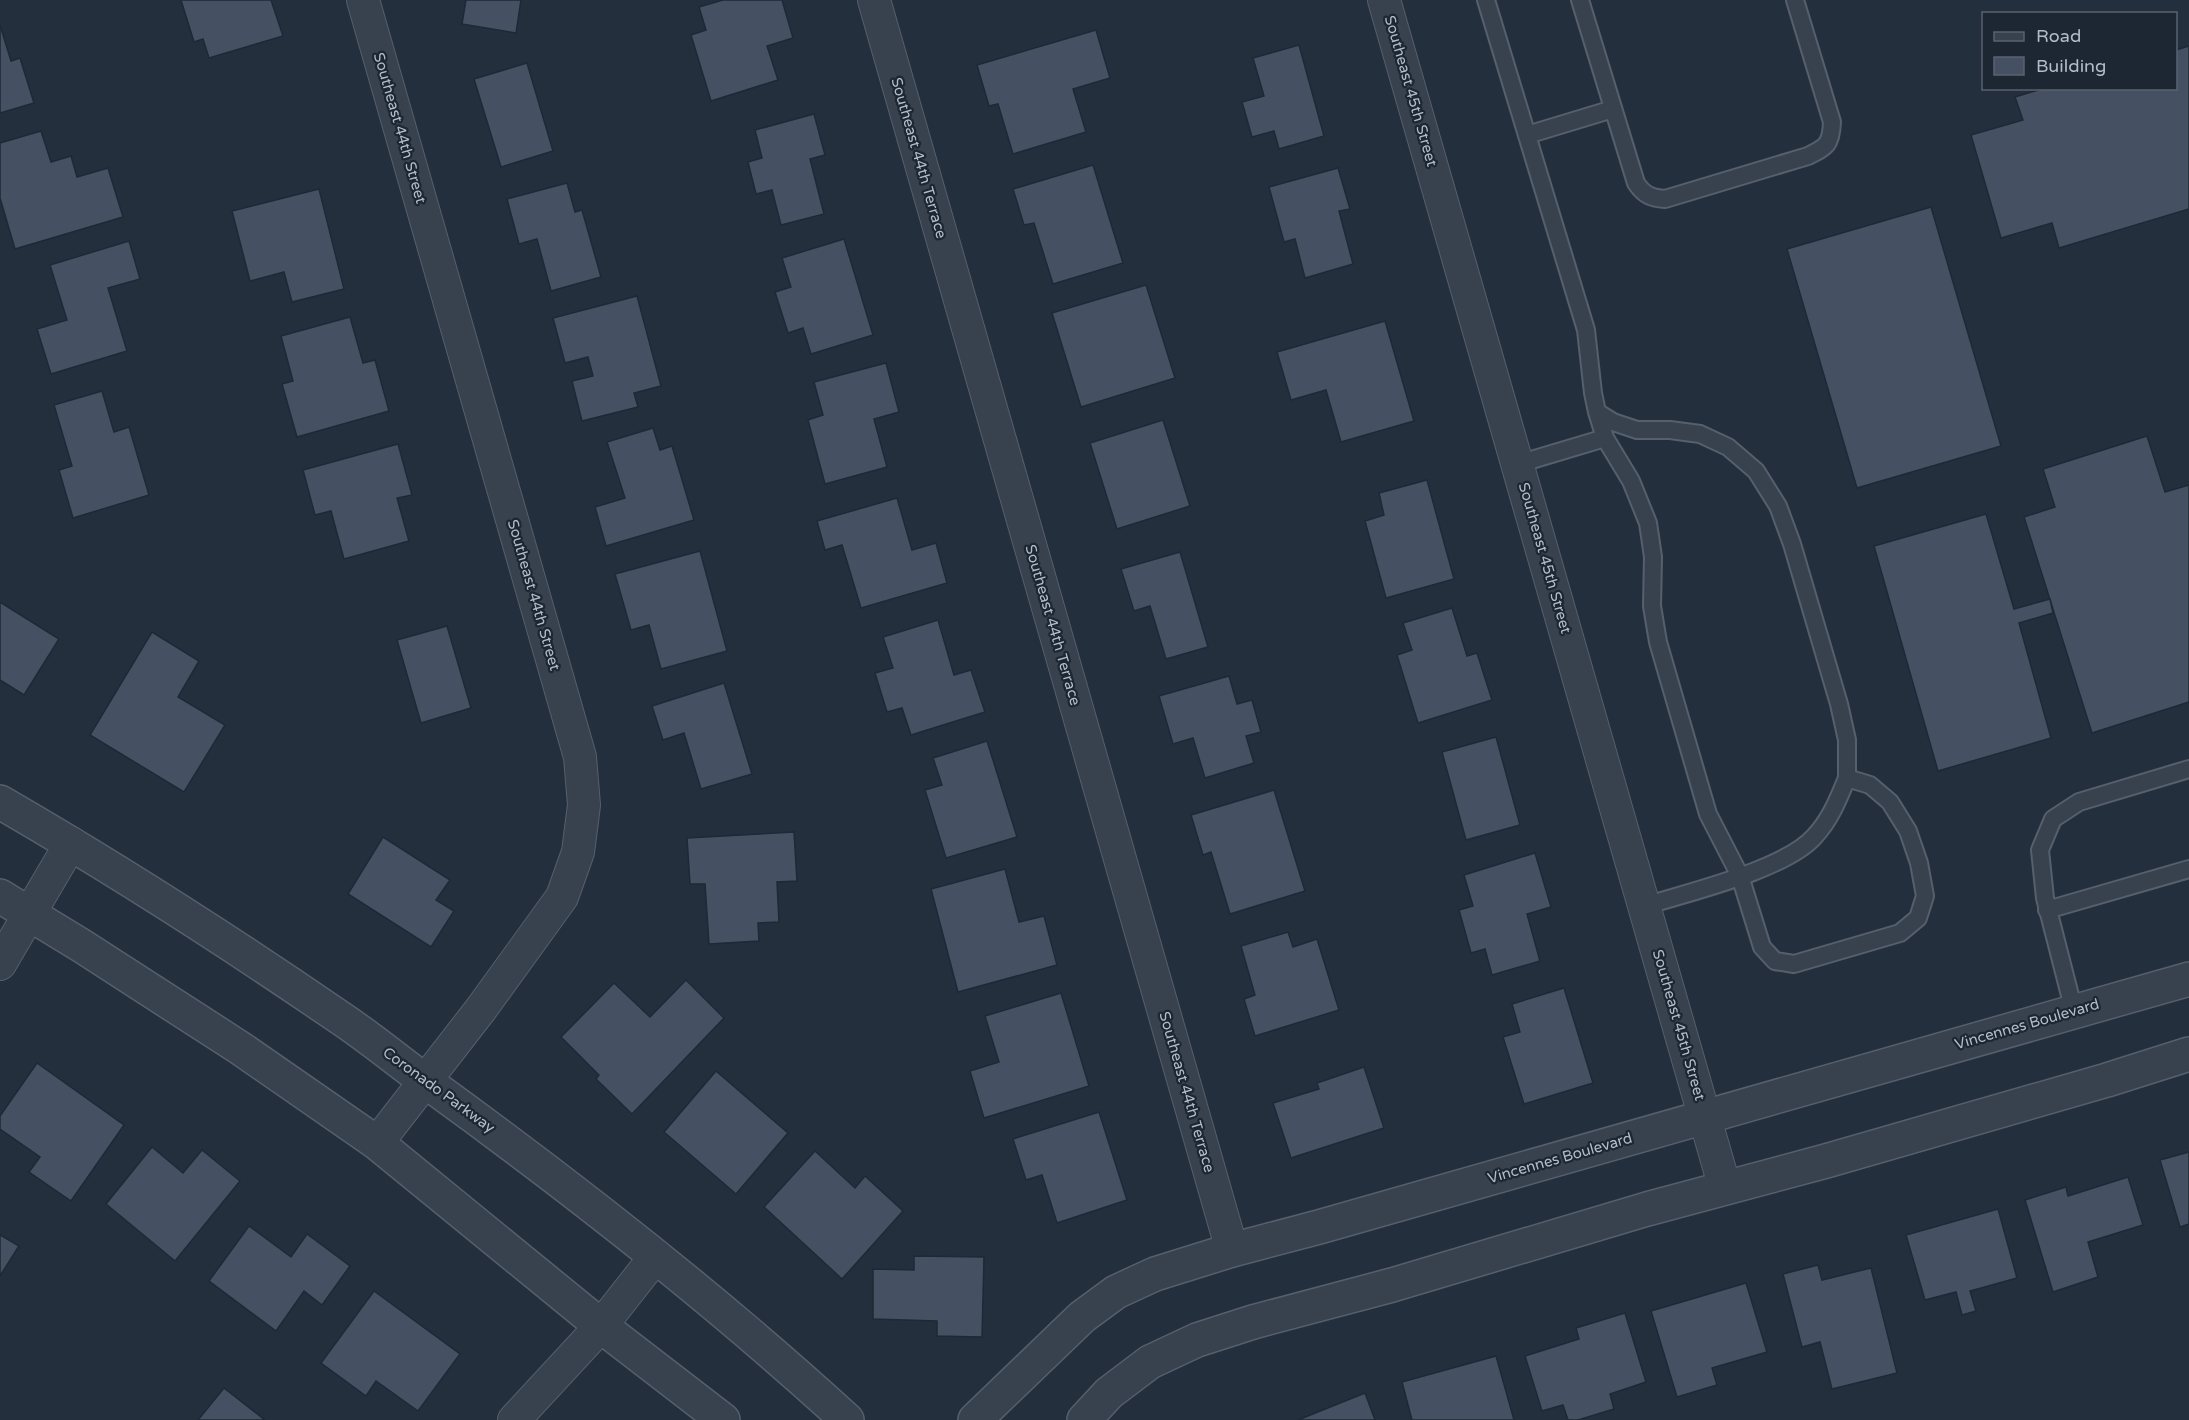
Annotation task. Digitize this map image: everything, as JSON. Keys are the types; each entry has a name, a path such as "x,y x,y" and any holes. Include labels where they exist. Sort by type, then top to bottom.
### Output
{"street":[{"name":"Southeast 44th Street","path":"363,0 580,757 584,805 578,852 562,897 481,1009 377,1143"},
{"name":"Southeast 44th Terrace","path":"874,0 1232,1250"},
{"name":"Southeast 45th Street","path":"1384,0 1725,1188"},
{"name":"Coronado Parkway","path":"0,802 161,898 341,1018 502,1136 656,1256 847,1420"},
{"path":"0,964 71,843"},
{"path":"0,896 240,1048 377,1143 601,1326 723,1420"},
{"name":"Vincennes Boulevard","path":"975,1420 1082,1317 1116,1292 1155,1274 1232,1250 1331,1224 2189,979"},
{"path":"1084,1420 1109,1393 1150,1362 1197,1340 1647,1209 2107,1080 2189,1054"},
{"path":"514,1420 601,1326 656,1256"}],"lane":[{"path":"1486,0 1586,330 1593,393 1605,438 1631,481 1648,523 1653,557 1652,606 1658,642 1708,814 1740,876 1762,947 1774,961 1794,964 1900,933 1918,918 1925,896 1919,863 1908,831 1890,802 1870,785 1847,778"},
{"path":"1580,0 1636,183 1642,192 1653,198 1665,199 1808,156 1824,149 1831,138 1832,122 1796,0"},
{"path":"1527,135 1614,109"},
{"path":"1597,412 1613,422 1637,430 1670,430 1700,434 1728,447 1756,471 1778,506 1792,544 1839,704 1847,740 1847,778 1834,811 1813,839 1786,858 1740,876 1645,906"},
{"path":"1518,464 1605,438"},
{"path":"2074,1011 2048,910 2040,850 2053,819 2079,802 2189,769"},
{"path":"2048,910 2189,869"}],"building":[{"path":"181,0 271,0 283,36 209,58 203,39 194,42"},
{"path":"466,0 521,0 516,33 462,24"},
{"path":"723,0 782,0 793,38 767,46 778,80 711,101 691,35 706,30 699,7"},
{"path":"0,25 11,61 20,58 34,103 0,113"},
{"path":"1096,30 1110,78 1073,89 1086,132 1013,154 998,104 989,106 977,65"},
{"path":"1299,45 1324,136 1279,149 1274,131 1252,137 1242,102 1264,96 1253,58"},
{"path":"2189,46 2189,209 2059,248 2052,223 2001,238 1971,135 2023,120 2015,97 2038,90 2177,90 2177,50"},
{"path":"527,63 553,151 501,167 474,79"},
{"path":"814,114 825,155 810,159 824,214 781,225 772,190 756,194 748,162 762,158 755,130"},
{"path":"41,131 51,162 71,156 77,177 108,168 123,217 15,249 0,198 0,143"},
{"path":"1093,165 1123,263 1053,284 1034,223 1024,225 1013,189"},
{"path":"1338,168 1350,209 1339,211 1353,264 1305,278 1295,239 1284,242 1269,187"},
{"path":"567,183 575,212 582,210 601,277 551,291 537,239 519,244 507,199"},
{"path":"319,189 344,289 292,302 284,272 250,281 232,211"},
{"path":"1931,207 2001,446 1857,488 1787,249"},
{"path":"844,239 873,335 811,354 803,328 788,333 775,292 791,287 782,258"},
{"path":"129,241 140,279 108,288 127,351 51,374 37,329 67,320 50,265"},
{"path":"1146,285 1175,378 1081,407 1052,313"},
{"path":"637,296 661,386 634,393 638,407 582,421 572,381 593,376 588,357 565,363 553,318"},
{"path":"350,317 363,363 375,360 389,411 297,437 282,384 293,381 281,336"},
{"path":"1385,321 1414,421 1341,442 1326,390 1291,400 1277,352"},
{"path":"886,363 899,412 874,419 887,467 825,484 808,420 823,415 814,382"},
{"path":"102,391 114,432 129,427 149,495 73,518 59,470 72,466 54,405"},
{"path":"1163,420 1190,506 1117,529 1090,443"},
{"path":"653,428 660,450 672,446 694,520 606,546 595,507 625,498 607,442"},
{"path":"2147,436 2165,492 2189,485 2189,702 2092,733 2024,517 2055,507 2043,469"},
{"path":"398,444 412,495 397,498 409,541 344,559 331,511 315,515 303,470"},
{"path":"1427,480 1454,579 1386,598 1365,521 1384,515 1379,493"},
{"path":"897,498 912,550 936,543 947,583 861,608 842,545 825,550 817,521"},
{"path":"1986,514 2014,609 2050,599 2053,613 2019,623 2051,738 1938,771 1874,546"},
{"path":"700,551 727,651 661,669 649,625 631,630 615,574"},
{"path":"1180,552 1208,647 1166,659 1150,606 1134,611 1121,569"},
{"path":"0,602 59,639 24,695 0,680"},
{"path":"1452,608 1467,656 1477,653 1492,700 1418,723 1397,655 1412,650 1403,623"},
{"path":"938,620 954,675 971,670 985,712 911,735 902,708 887,712 875,673 893,668 883,637"},
{"path":"447,626 471,708 421,723 397,640"},
{"path":"152,632 199,661 178,697 225,725 184,792 90,735"},
{"path":"1229,676 1237,704 1252,700 1261,732 1246,736 1254,763 1205,778 1193,738 1173,744 1159,696"},
{"path":"724,683 752,774 701,789 684,733 663,740 652,706"},
{"path":"1496,737 1520,825 1466,840 1442,752"},
{"path":"987,741 1017,837 946,858 925,790 942,785 933,758"},
{"path":"1274,790 1305,891 1230,914 1211,852 1203,855 1191,815"},
{"path":"794,832 797,881 777,882 779,922 758,923 759,941 709,944 705,884 690,884 687,838"},
{"path":"383,837 450,880 436,900 454,911 431,947 348,894"},
{"path":"1535,853 1551,907 1527,914 1540,961 1492,975 1485,949 1471,953 1459,910 1473,906 1464,875"},
{"path":"1005,869 1019,922 1044,916 1057,965 958,992 931,889"},
{"path":"1288,932 1293,947 1317,939 1339,1010 1255,1036 1244,999 1255,995 1241,946"},
{"path":"686,980 724,1018 632,1114 596,1079 599,1075 561,1037 614,983 650,1017"},
{"path":"1564,988 1593,1083 1524,1104 1503,1037 1520,1032 1512,1004"},
{"path":"1061,993 1089,1086 984,1118 970,1071 999,1062 985,1016"},
{"path":"37,1063 124,1125 71,1201 29,1172 40,1157 0,1129 0,1116"},
{"path":"1364,1067 1384,1128 1291,1158 1273,1103 1319,1089 1317,1083"},
{"path":"716,1071 788,1133 736,1194 664,1132"},
{"path":"1099,1112 1127,1200 1057,1223 1042,1175 1026,1180 1013,1139"},
{"path":"152,1147 183,1173 202,1150 240,1181 175,1261 106,1204"},
{"path":"815,1151 855,1188 865,1176 903,1211 842,1279 764,1207"},
{"path":"2189,1152 2189,1224 2180,1227 2160,1160"},
{"path":"2128,1177 2143,1225 2088,1242 2098,1277 2053,1292 2025,1200 2066,1187 2068,1196"},
{"path":"1998,1209 2017,1278 1970,1291 1976,1311 1962,1315 1956,1292 1925,1300 1906,1235"},
{"path":"249,1226 291,1257 307,1234 350,1266 322,1305 304,1291 276,1331 209,1281"},
{"path":"0,1235 19,1246 0,1276"},
{"path":"914,1256 984,1257 982,1337 937,1336 937,1321 873,1319 873,1269 914,1270"},
{"path":"1818,1265 1822,1280 1871,1268 1897,1373 1832,1389 1820,1342 1802,1347 1783,1274"},
{"path":"1746,1283 1767,1352 1712,1368 1717,1385 1677,1397 1651,1311"},
{"path":"374,1291 460,1354 418,1411 376,1381 366,1396 321,1363"},
{"path":"1625,1313 1646,1382 1610,1394 1614,1409 1578,1420 1568,1420 1563,1405 1542,1411 1525,1356 1579,1339 1576,1328"},
{"path":"1496,1356 1514,1420 1412,1420 1402,1382"},
{"path":"224,1388 265,1420 198,1420"},
{"path":"1365,1393 1375,1420 1298,1420"}]}
